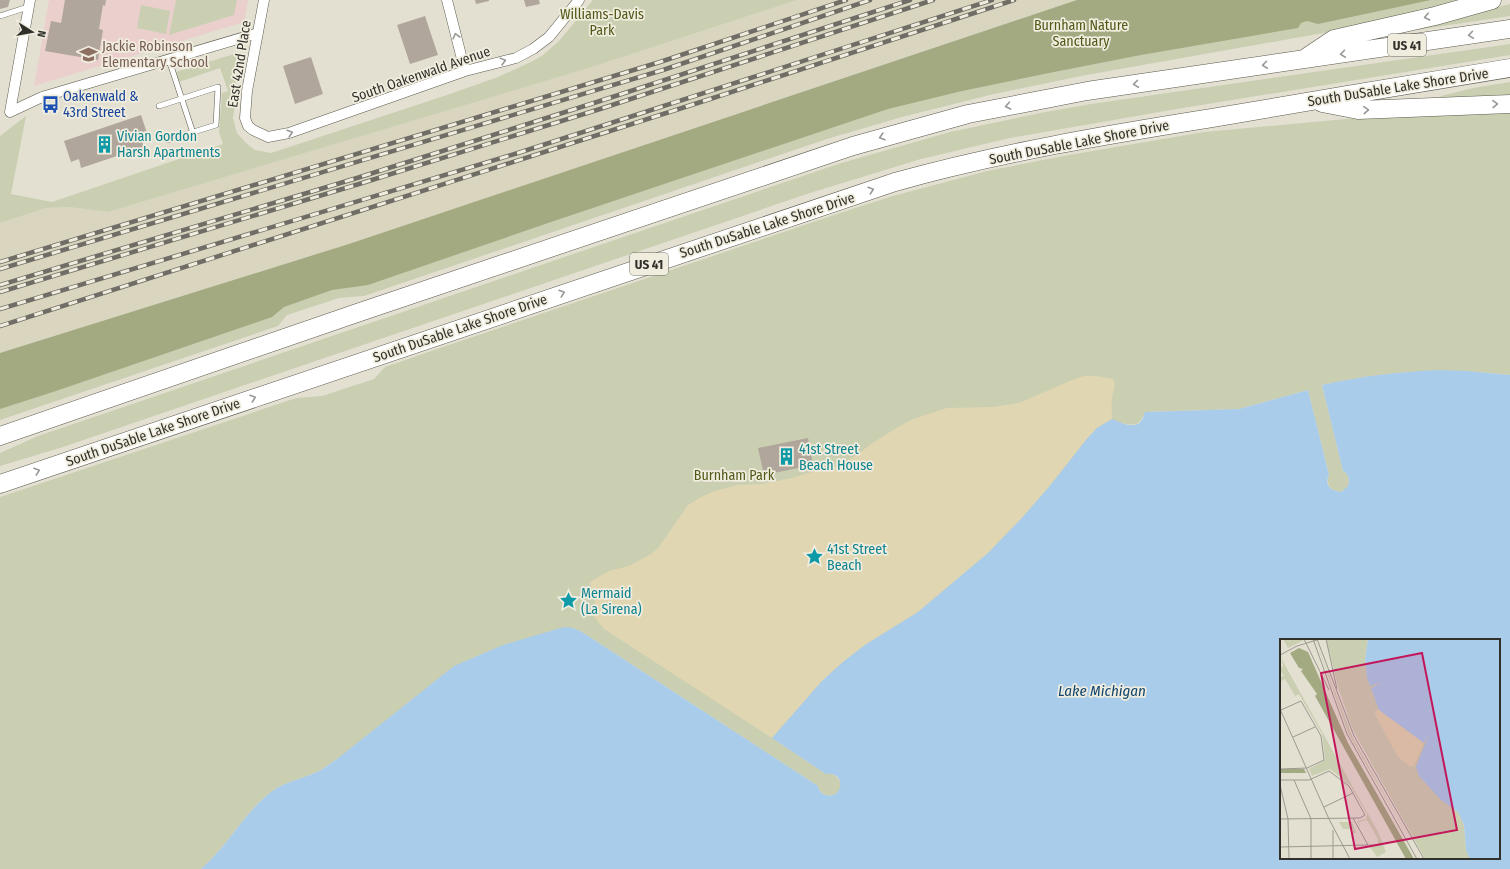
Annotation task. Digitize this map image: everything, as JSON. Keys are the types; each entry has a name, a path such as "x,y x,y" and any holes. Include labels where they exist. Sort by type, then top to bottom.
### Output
{"highway":[{"path":"1303,60 1334,39 1434,16 1492,0"},
{"name":"US 41","path":"0,436 853,146 910,129 968,114 1087,91 1510,29"},
{"name":"South DuSable Lake Shore Drive","path":"0,484 895,182 1013,152 1111,134 1510,68"},
{"path":"1314,101 1358,110 1510,104"}],"street":[{"name":"East 42nd Place","path":"253,130 248,126 245,118 245,110 264,0"},
{"path":"447,0 465,71"},
{"name":"South Oakenwald Avenue","path":"253,130 268,137 278,136 348,113 465,71 516,58 533,49 549,37 579,0"},
{"path":"30,3 10,112 42,97 258,33"}],"lane":[{"path":"0,16 30,3"},
{"path":"169,60 193,133"},
{"path":"159,106 218,87 216,125 168,140"}],"shaded area":[{"name":"Jackie Robinson Elementary School","path":"49,0 248,0 244,22 34,86"},
{"path":"797,0 1077,0 349,244 0,353 0,223 46,208 69,207 108,212 589,68"}],"green space":[{"path":"176,0 237,0 234,15 169,35"},
{"name":"Williams-Davis Park","path":"593,0 797,0 589,68 108,212 69,207 46,208 0,223 0,136 26,116 11,194 52,202 223,144 219,132 222,93 228,91 220,68 179,82 176,72 237,53 235,66 236,98 233,118 237,133 255,150 271,153 447,95 498,77 533,61 543,55 559,41"},
{"name":"Burnham Nature Sanctuary","path":"1077,0 1474,0 1346,29 1081,76 994,94 902,117 827,139 364,296 339,298 287,315 278,326 0,420 0,353 349,244"},
{"name":"Burnham Nature Sanctuary","path":"1077,0 1431,0 1318,24 1307,21 1301,23 1298,28 1141,55 1054,72 962,91 888,109 368,285 332,290 284,307 272,317 0,409 0,353 349,244"},
{"path":"1510,4 1510,16 1416,30 1416,27"},
{"path":"141,5 170,11 166,34 137,28"},
{"path":"1510,44 1510,55 1177,109 1010,138 921,159 810,193 63,447 0,466 0,453 38,436 838,164 950,132 1091,104"},
{"path":"1510,82 1510,97 1440,99 1441,96 1473,88"},
{"name":"Burnham Park","path":"1510,110 1510,375 1462,371 1415,372 1369,376 1322,385 1343,471 1348,475 1349,479 1348,486 1341,492 1332,489 1328,485 1329,475 1308,390 1239,409 1145,412 1141,420 1134,425 1121,423 830,773 837,777 840,781 840,790 837,793 828,796 824,795 818,786 582,632 573,628 337,759 321,770 276,788 252,810 211,860 201,869 0,869 0,497 296,398 322,396 374,379 385,367 855,208 893,196 987,171 1063,156 1204,132 1346,119"}],"sand":[{"name":"41st Street Beach","path":"1084,376 1096,376 1113,379 1115,386 1112,395 1112,419 1097,428 1049,487 988,553 918,612 865,645 843,662 822,681 772,738 604,629 592,614 595,601 590,582 609,571 629,566 651,554 659,547 688,505 701,497 715,491 737,485 762,484 792,478 828,467 831,469 857,455 871,444 913,419 947,408 993,407 1019,403"}],"water":[{"name":"Lake Michigan","path":"1439,370 1510,375 1510,869 201,869 211,860 252,810 271,792 282,785 313,774 326,767 454,666 503,645 564,627 573,628 582,632 818,786 823,794 832,795 839,790 840,781 837,777 833,774 826,774 772,738 822,681 843,662 865,645 918,612 988,553 1049,487 1097,428 1112,419 1131,425 1138,424 1142,420 1145,412 1239,409 1308,390 1329,475 1327,482 1331,489 1341,492 1348,486 1349,479 1348,475 1343,471 1322,385 1394,373"}],"building":[{"path":"0,0 10,0 8,7 0,9"},
{"path":"65,0 106,0 105,6 103,5 99,29 103,30 98,60 45,51 51,21 61,23"},
{"path":"475,0 489,0 489,1 476,4"},
{"path":"524,0 539,0 540,4 526,7"},
{"path":"425,16 438,55 410,64 397,25"},
{"path":"311,57 323,94 295,104 283,66"},
{"name":"Vivian Gordon Harsh Apartments","path":"141,115 148,136 141,139 144,147 81,168 79,159 71,162 64,141"},
{"name":"41st Street Beach House","path":"808,438 813,465 764,475 758,448"}],"railway":[{"path":"0,262 660,62 846,0"},
{"path":"0,269 663,70 870,0"},
{"path":"0,285 357,178 910,0"},
{"path":"0,292 359,184 600,109 933,0"},
{"path":"0,309 518,153 992,0"},
{"path":"0,326 707,100 1014,0"}],"place":[{"name":"Jackie Robinson Elementary School","path":"89,54"},
{"name":"Oakenwald & 43rd Street","path":"50,104"},
{"name":"Vivian Gordon Harsh Apartments","path":"104,144"},
{"name":"41st Street Beach House","path":"786,457"},
{"name":"41st Street Beach","path":"814,557"},
{"name":"Mermaid (La Sirena)","path":"568,601"}]}
